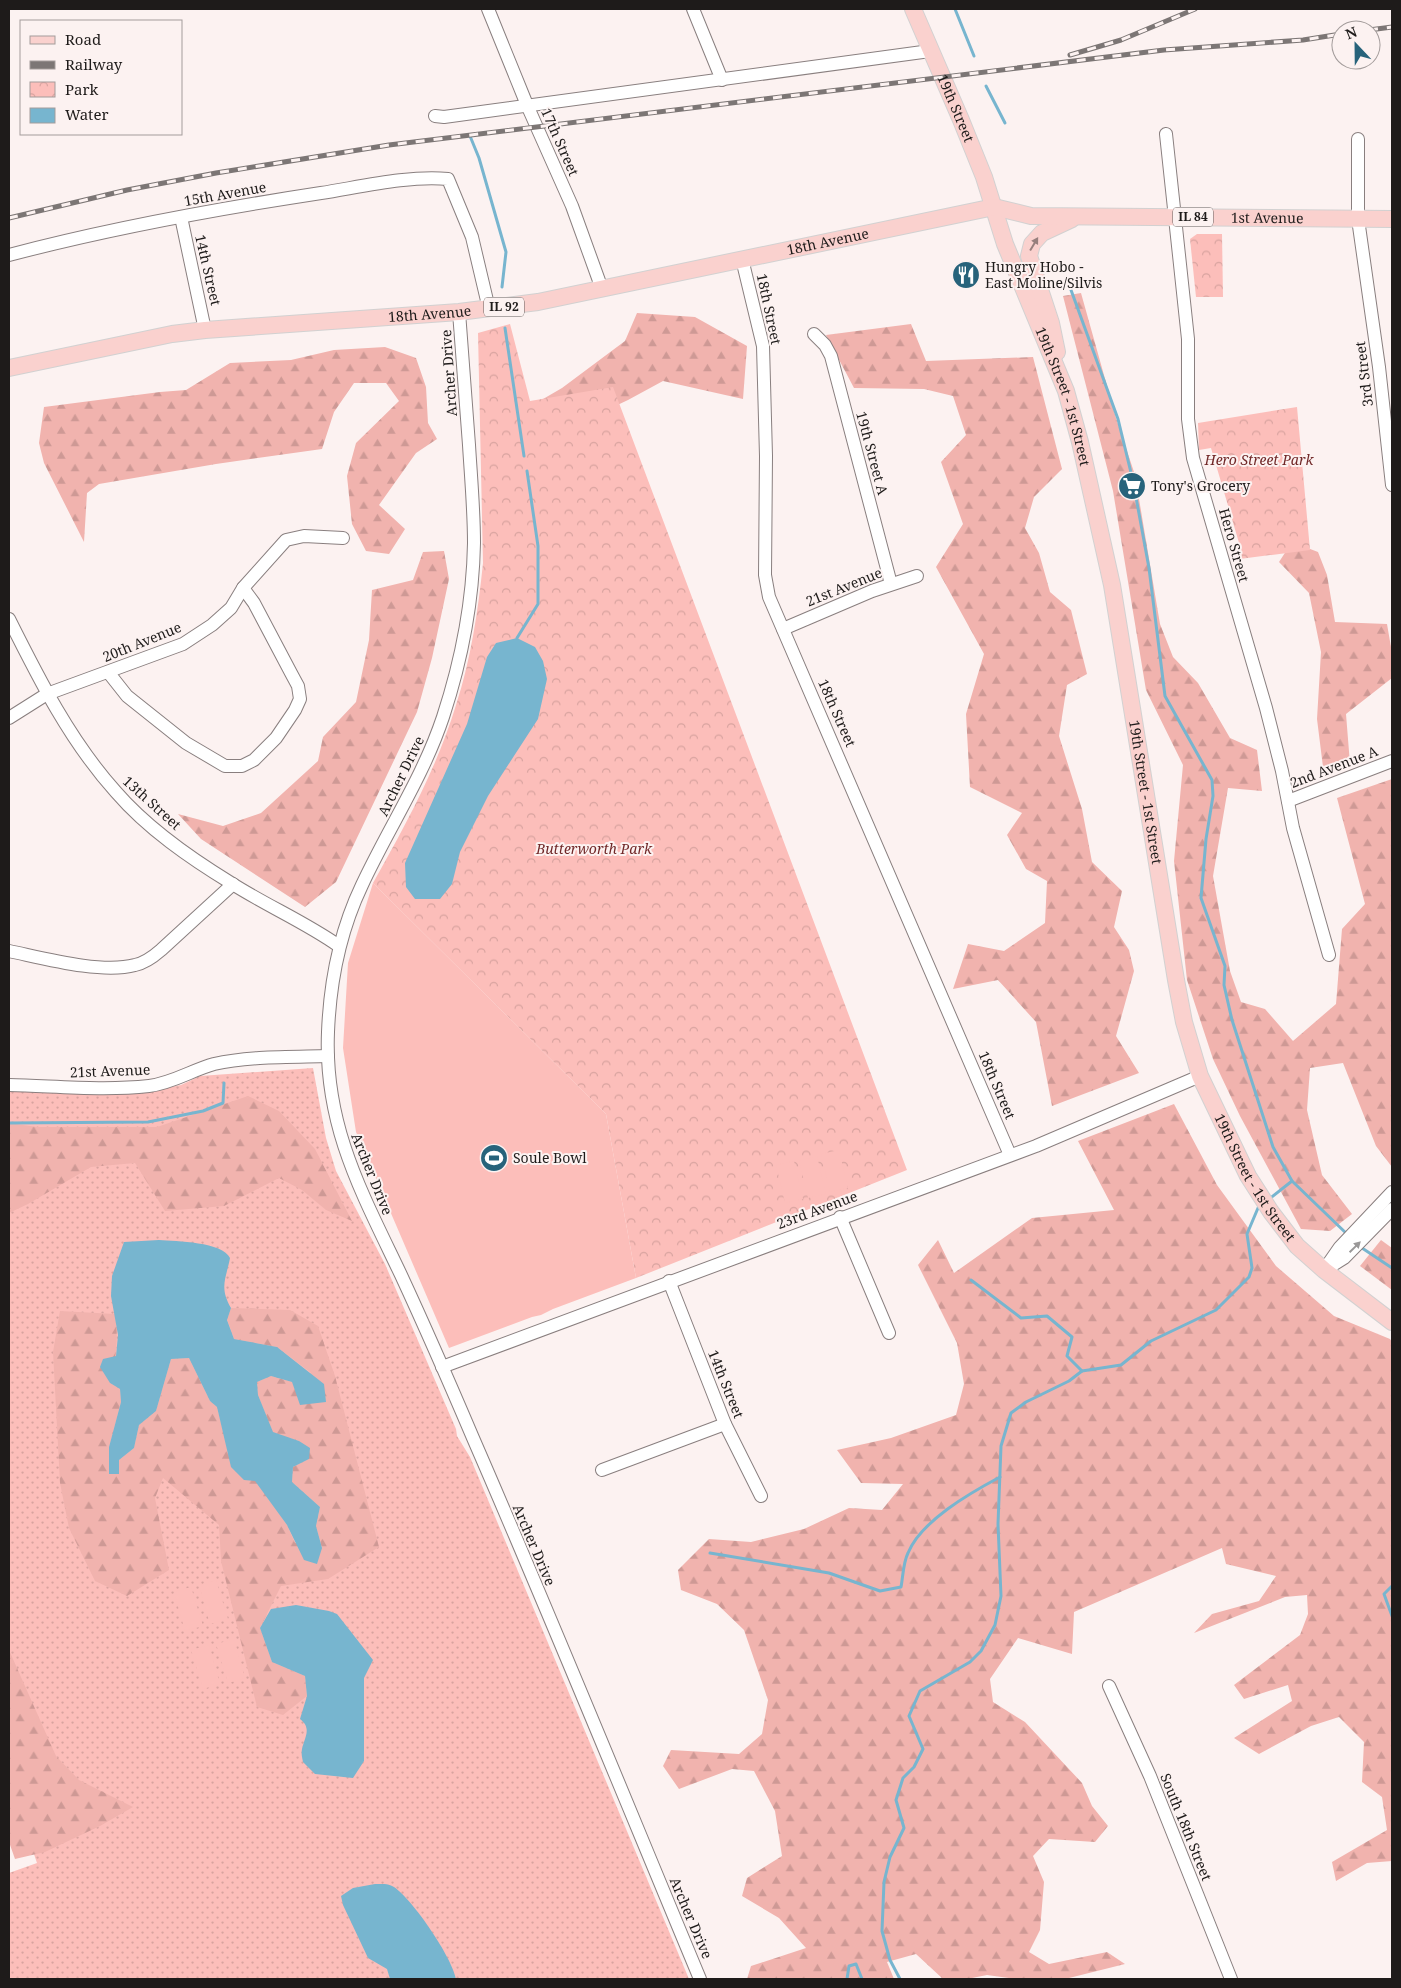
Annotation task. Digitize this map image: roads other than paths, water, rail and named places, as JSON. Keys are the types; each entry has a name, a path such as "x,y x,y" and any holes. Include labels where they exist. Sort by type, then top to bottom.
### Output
{"main road":[{"name":"19th Street","path":"913,9 961,120 994,207"},
{"name":"1st Avenue","path":"994,207 1031,216 1392,219"},
{"name":"18th Avenue","path":"9,368 172,334 459,312 538,302 994,207"},
{"name":"19th Street - 1st Street","path":"994,207 1005,244 1066,391 1094,503 1112,585 1176,980 1184,1022 1200,1076 1234,1148 1256,1189 1297,1246 1324,1270 1392,1322"},
{"path":"1066,391 1051,322 1029,256 1032,244 1042,234 1078,217"}],"street":[{"name":"17th Street","path":"488,9 527,105 572,206 602,289"},
{"path":"693,9 722,80"},
{"path":"435,116 722,80 930,51"},
{"name":"Hero Street","path":"1166,134 1188,339 1188,419 1193,458 1266,708 1310,892 1329,954"},
{"name":"3rd Street","path":"1358,139 1358,219 1378,358 1392,485"},
{"name":"15th Avenue","path":"9,255 74,239 245,205 385,183 435,178 448,180 472,237 489,309"},
{"name":"14th Street","path":"181,217 205,330"},
{"name":"18th Street","path":"742,259 760,327 763,346 766,456 764,574 769,597 1010,1155"},
{"name":"Archer Drive","path":"459,312 474,543 468,610 460,656 433,745 421,772 360,889 340,946 331,987 328,1056 333,1104 347,1159 493,1484 700,1979"},
{"name":"19th Street A","path":"814,334 825,345 833,363 891,584"},
{"name":"20th Avenue","path":"9,718 47,694 183,644 203,632 231,608 243,588 286,540 304,536 343,538"},
{"name":"21st Avenue","path":"783,629 891,584 917,576"},
{"path":"108,672 127,696 186,744 225,766 242,766 254,760 276,738 295,710 300,699 298,686 254,603 243,588"},
{"name":"13th Street","path":"9,619 47,694 84,752 116,793 141,818 233,884 310,926 340,946"},
{"name":"2nd Avenue A","path":"1288,801 1392,761"},
{"path":"9,952 78,965 107,967 140,964 161,950 233,884"},
{"name":"21st Avenue","path":"9,1085 73,1088 150,1086 171,1082 215,1064 279,1057 328,1056"},
{"name":"23rd Avenue","path":"442,1367 1010,1155 1200,1076"},
{"path":"1383,1219 1392,1192"},
{"path":"1324,1270 1340,1247 1383,1219 1392,1209"},
{"path":"840,1217 889,1333"},
{"name":"14th Street","path":"670,1282 725,1424 760,1496"},
{"path":"602,1470 725,1424"},
{"name":"South 18th Street","path":"1109,1686 1150,1776 1231,1979"}],"water":[{"path":"517,638 535,647 543,661 547,679 538,719 488,796 460,852 452,884 440,899 415,899 406,887 405,863 467,724 487,657 496,643"},
{"path":"159,1240 198,1243 226,1253 230,1258 224,1288 231,1308 227,1320 234,1339 277,1347 324,1384 326,1402 300,1405 292,1382 271,1376 257,1382 258,1395 273,1432 299,1441 310,1448 309,1459 293,1467 292,1482 320,1507 316,1526 322,1548 317,1564 304,1560 287,1525 255,1481 244,1480 231,1467 217,1407 210,1401 189,1358 171,1359 156,1411 139,1425 134,1448 119,1460 119,1474 109,1474 109,1447 121,1402 120,1389 110,1383 100,1367 103,1359 116,1356 118,1335 111,1296 112,1276 124,1242"},
{"path":"296,1605 337,1614 373,1660 364,1678 364,1761 353,1778 315,1774 303,1762 302,1751 307,1729 304,1722 300,1719 307,1696 305,1676 272,1662 260,1628 271,1609"},
{"path":"385,1884 394,1887 411,1904 440,1944 456,1979 390,1979 387,1969 368,1958 343,1905 341,1896 353,1888"}],"waterway":[{"path":"955,9 974,56"},
{"path":"986,86 1005,123"},
{"path":"470,136 479,158 506,252 502,287"},
{"path":"1071,290 1118,419 1133,481 1149,568 1165,696 1212,780 1213,796 1206,839 1201,898 1225,966 1224,985 1232,1020 1273,1147 1292,1181 1348,1235"},
{"path":"505,328 524,456"},
{"path":"517,638 538,604 538,546 527,471"},
{"path":"9,1123 148,1122 203,1111 223,1103 224,1083"},
{"path":"1268,1200 1292,1181"},
{"path":"900,1979 890,1960 882,1931 884,1882 890,1857 904,1828 896,1800 903,1778 914,1767 923,1749 909,1716 920,1691 970,1662 981,1651 995,1625 1001,1596 998,1524 1001,1446 1011,1413 1026,1402 1069,1381 1082,1371 1121,1365 1151,1341 1216,1310 1249,1277 1252,1268 1247,1234 1261,1205"},
{"path":"1359,1246 1392,1268"},
{"path":"971,1280 1021,1318 1047,1316 1072,1337 1067,1356 1082,1371"},
{"path":"710,1553 829,1573 880,1591 901,1587 906,1557 914,1541 935,1519 948,1509 1000,1477"},
{"path":"1392,1586 1384,1594 1392,1616"},
{"path":"847,1979 849,1966 856,1964 862,1979"}],"railway":[{"path":"1070,55 1121,40 1195,9"},
{"path":"1381,28 1392,27"},
{"path":"9,218 127,190 216,173 389,145 1164,50 1303,40 1331,36"}],"place":[{"name":"Hungry Hobo - East Moline/Silvis","path":"966,275"},
{"name":"Tony's Grocery","path":"1132,486"},
{"name":"Soule Bowl","path":"494,1158"}],"park label":[{"name":"Hero Street Park","path":"1259,460"},
{"name":"Butterworth Park","path":"594,849"}]}
